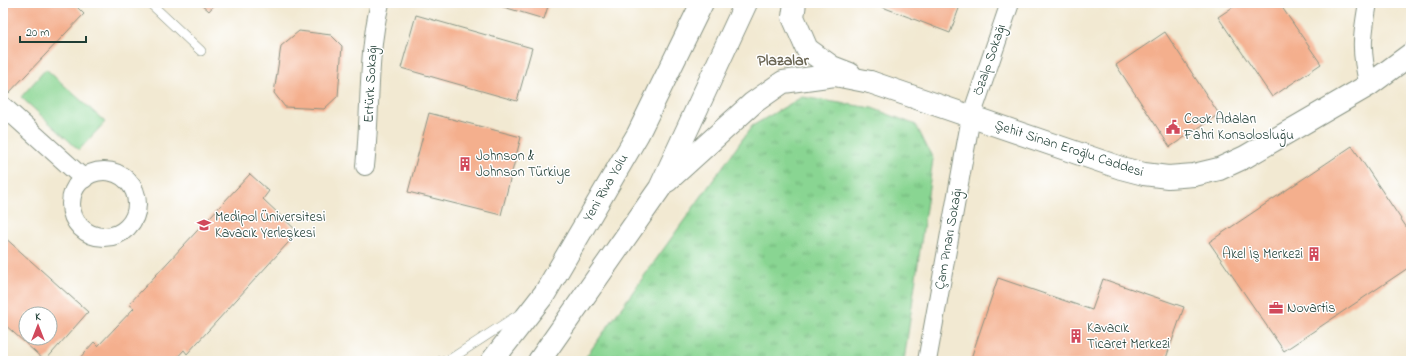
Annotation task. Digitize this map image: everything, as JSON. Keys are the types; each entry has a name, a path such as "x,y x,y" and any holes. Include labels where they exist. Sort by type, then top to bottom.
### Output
{"main road":[{"path":"679,49 696,3"},
{"name":"Yeni Riva Yolu","path":"492,361 538,303 638,134 702,3"},
{"path":"539,361 660,188 746,3"},
{"path":"795,3 793,17 807,49 832,67 870,82"},
{"name":"Şehit Sinan Eroğlu Caddesi","path":"870,82 1144,174 1168,177 1194,175 1219,169 1245,157 1369,85 1411,54"},
{"path":"660,188 753,103 783,82 835,75 870,82"}],"street":[{"name":"Ertürk Sokağı","path":"365,166 375,25 380,3"},
{"name":"Özalp Sokağı","path":"971,117 1010,3"},
{"path":"1368,3 1362,39 1362,54 1369,85"},
{"path":"3,106 84,179"},
{"name":"Çam Pınarı Sokağı","path":"927,361 971,117"}],"lane":[{"path":"150,3 201,51"},
{"path":"441,361 449,360 538,303"}],"green space":[{"path":"46,69 105,122 79,150 21,97"},
{"path":"802,97 872,108 916,125 933,159 904,361 583,361 752,126"}],"building":[{"path":"3,3 73,3 84,14 7,95 3,91"},
{"path":"200,3 216,3 209,11"},
{"path":"490,3 549,3 544,19"},
{"path":"872,3 961,3 950,33"},
{"path":"1239,3 1279,3 1321,64 1272,97 1218,17"},
{"path":"416,15 532,48 517,101 401,68"},
{"path":"299,31 331,35 342,46 338,96 324,109 285,107 274,93 281,46"},
{"path":"1165,32 1219,114 1170,147 1116,65"},
{"name":"Johnson & Johnson Türkiye","path":"429,113 521,137 501,215 408,192"},
{"name":"Akel İş Merkezi","path":"1352,146 1411,234 1411,266 1284,351 1209,242"},
{"path":"250,174 269,191 263,199 298,232 187,354 184,350 174,361 77,361 94,342 98,346 134,308 129,304"},
{"path":"3,236 88,312 45,361 28,346 58,346 58,306 18,306 18,337 3,323"},
{"name":"Kavacık Ticaret Merkezi","path":"998,278 1092,310 1103,279 1184,307 1165,361 970,361"}],"place":[{"name":"Cook Adaları Fahri Konsolosluğu","path":"1173,127"},
{"name":"Johnson & Johnson Türkiye","path":"465,164"},
{"name":"Medipol Üniversitesi Kavacık Yerleşkesi","path":"204,225"},
{"name":"Akel İş Merkezi","path":"1314,254"},
{"name":"Novartis","path":"1276,308"},
{"name":"Kavacık Ticaret Merkezi","path":"1076,336"}],"district":[{"name":"Plazalar","path":"783,61"}]}
